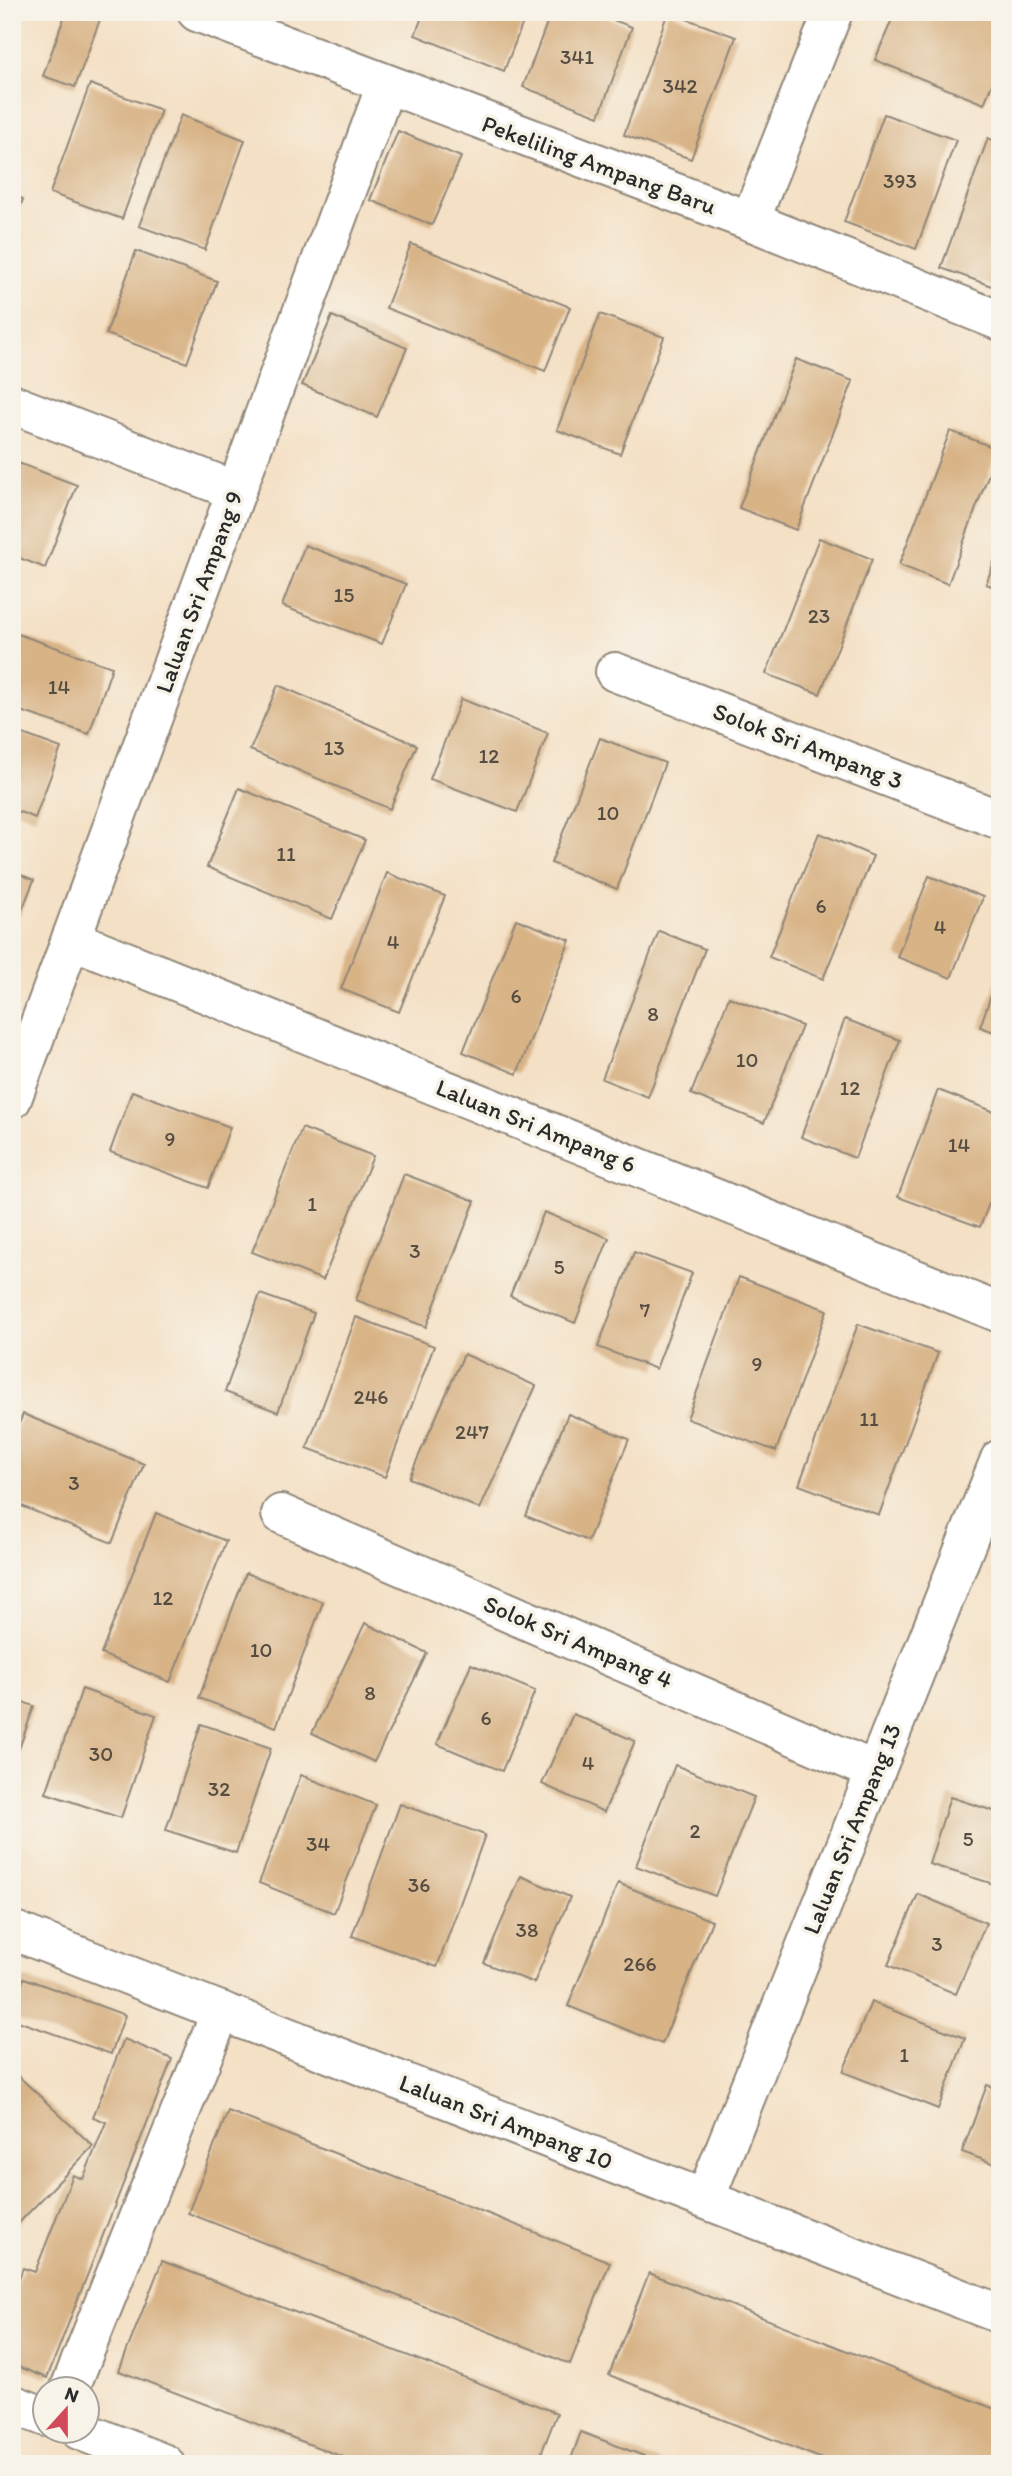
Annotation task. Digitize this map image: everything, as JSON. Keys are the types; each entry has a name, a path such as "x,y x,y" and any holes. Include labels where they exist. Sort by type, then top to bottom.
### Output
{"street":[{"name":"Pekeliling Ampang Baru","path":"197,12 750,222 1000,321"},
{"path":"750,222 833,12"},
{"name":"Laluan Sri Ampang 9","path":"12,1099 386,85"},
{"path":"12,404 236,491"},
{"name":"Solok Sri Ampang 3","path":"615,672 1000,820"},
{"name":"Laluan Sri Ampang 6","path":"71,939 1000,1313"},
{"name":"Laluan Sri Ampang 13","path":"705,2199 1000,1459"},
{"name":"Solok Sri Ampang 4","path":"281,1514 875,1771"},
{"name":"Laluan Sri Ampang 10","path":"12,1930 1000,2314"},
{"path":"76,2374 221,2011"},
{"path":"12,2404 32,2412"},
{"path":"102,2440 165,2464"}],"building":[{"path":"66,12 102,14 75,87 43,76"},
{"path":"424,12 527,12 504,71 415,35"},
{"path":"551,12 592,12 632,27 599,116 523,87"},
{"path":"668,12 736,37 691,159 624,135"},
{"path":"895,12 1000,12 1000,64 984,104 875,60"},
{"path":"90,84 161,110 122,219 50,193"},
{"path":"884,114 956,140 916,249 844,222"},
{"path":"181,115 245,140 205,250 139,226"},
{"path":"398,131 461,157 432,225 370,200"},
{"path":"988,138 1000,143 1000,289 941,268"},
{"path":"12,195 23,199 13,227 12,227"},
{"path":"411,244 570,307 545,371 386,308"},
{"path":"136,251 217,281 187,363 106,334"},
{"path":"600,314 664,337 620,454 557,430"},
{"path":"332,316 407,348 377,417 302,385"},
{"path":"796,359 853,381 796,530 739,508"},
{"path":"950,431 998,449 948,584 899,565"},
{"path":"13,461 77,485 45,568 12,555"},
{"path":"819,538 872,559 820,694 766,674"},
{"path":"305,545 406,584 382,644 282,606"},
{"path":"1000,549 1000,589 986,584"},
{"path":"12,632 112,667 89,734 12,708"},
{"path":"278,685 417,745 390,809 250,750"},
{"path":"461,699 548,733 517,812 430,779"},
{"path":"12,730 61,748 35,818 12,809"},
{"path":"600,738 665,763 617,889 551,863"},
{"path":"239,788 365,840 332,919 207,867"},
{"path":"819,833 873,856 823,979 769,957"},
{"path":"12,871 34,880 12,935"},
{"path":"387,873 445,896 399,1012 341,989"},
{"path":"929,876 983,897 951,978 897,957"},
{"path":"516,919 570,940 517,1074 463,1052"},
{"path":"659,931 705,949 648,1097 602,1079"},
{"path":"1000,972 1000,1034 980,1027"},
{"path":"729,997 802,1026 764,1123 691,1094"},
{"path":"845,1019 900,1040 855,1158 801,1137"},
{"path":"938,1090 1000,1114 1000,1175 980,1227 898,1197"},
{"path":"132,1091 230,1127 208,1188 110,1152"},
{"path":"302,1128 373,1156 323,1280 252,1252"},
{"path":"404,1174 475,1201 426,1327 356,1300"},
{"path":"544,1212 609,1238 575,1323 510,1296"},
{"path":"634,1252 692,1273 656,1369 598,1347"},
{"path":"739,1277 827,1310 776,1451 687,1419"},
{"path":"260,1294 314,1313 278,1412 225,1392"},
{"path":"356,1317 434,1346 385,1477 307,1448"},
{"path":"858,1324 938,1353 879,1515 799,1485"},
{"path":"464,1354 536,1386 480,1509 409,1478"},
{"path":"23,1414 144,1464 112,1543 12,1502 12,1440"},
{"path":"568,1414 629,1439 588,1541 526,1516"},
{"path":"156,1513 226,1541 170,1682 101,1654"},
{"path":"246,1573 323,1602 276,1727 199,1698"},
{"path":"365,1623 427,1653 374,1762 312,1733"},
{"path":"471,1664 535,1691 502,1771 437,1744"},
{"path":"82,1689 156,1715 121,1818 46,1793"},
{"path":"12,1698 34,1706 13,1766 12,1766"},
{"path":"573,1714 635,1741 604,1812 542,1784"},
{"path":"201,1724 271,1748 236,1853 166,1830"},
{"path":"675,1765 754,1797 715,1896 636,1866"},
{"path":"301,1775 376,1805 334,1913 259,1883"},
{"path":"950,1797 1000,1813 1000,1886 929,1864"},
{"path":"400,1804 485,1835 437,1967 352,1936"},
{"path":"521,1876 570,1897 534,1983 484,1963"},
{"path":"618,1883 712,1921 662,2044 568,2006"},
{"path":"918,1894 986,1923 956,1994 888,1965"},
{"path":"24,1978 125,2015 111,2054 12,2019 12,2011"},
{"path":"871,2002 965,2038 938,2109 843,2072"},
{"path":"124,2039 172,2059 49,2374 37,2374 12,2364 12,2296 23,2268 35,2272 73,2175 83,2179 106,2122 93,2117"},
{"path":"12,2070 93,2146 12,2230"},
{"path":"987,2085 1000,2090 1000,2166 962,2152"},
{"path":"228,2111 610,2262 570,2364 188,2213"},
{"path":"162,2261 557,2413 537,2464 361,2464 119,2371"},
{"path":"649,2273 1000,2411 1000,2464 835,2464 609,2375"},
{"path":"581,2432 665,2464 569,2464"}]}
